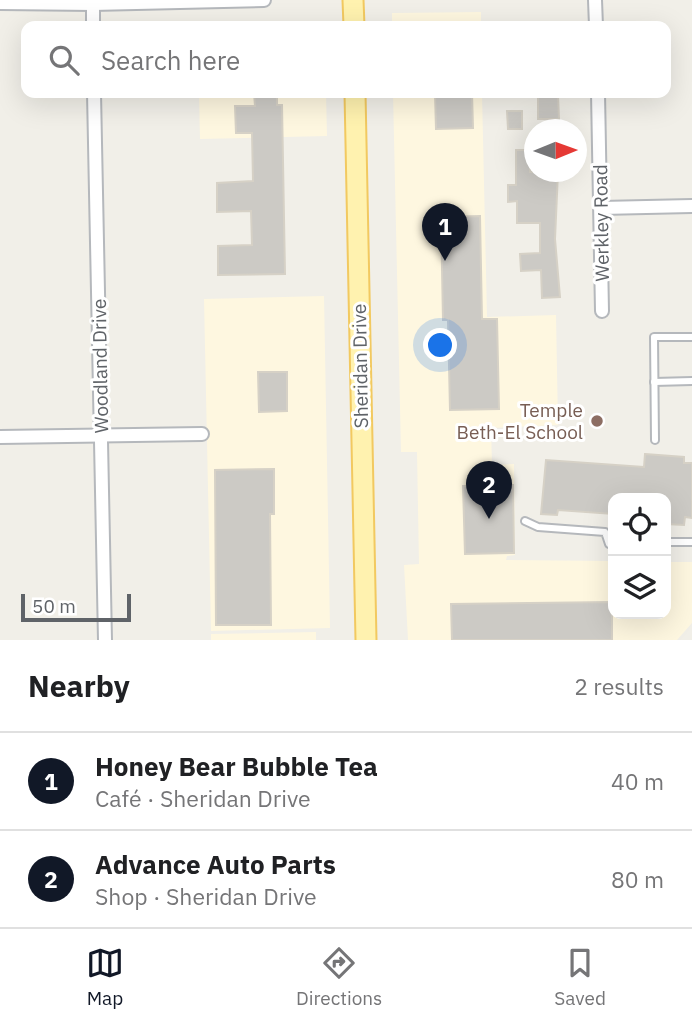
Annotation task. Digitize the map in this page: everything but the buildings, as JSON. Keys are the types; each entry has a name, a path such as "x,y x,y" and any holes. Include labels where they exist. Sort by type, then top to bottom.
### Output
{"main road":[{"path":"353,0 354,21"},
{"name":"Sheridan Drive","path":"355,98 366,640"}],"street":[{"path":"0,3 264,0"},
{"path":"595,0 596,21"},
{"path":"93,2 93,21"},
{"name":"Woodland Drive","path":"94,98 105,640"},
{"name":"Werkley Road","path":"598,98 603,311"},
{"path":"601,208 692,206"},
{"path":"0,437 202,434"}],"lane":[{"path":"655,440 654,337 692,337"},
{"path":"654,382 692,381"},
{"path":"525,521 538,527 605,532 608,541"},
{"path":"671,542 692,542"}],"shaded area":[{"path":"481,12 481,21 392,21 392,13"},
{"path":"199,98 326,98 327,136 200,139"},
{"path":"393,98 482,98 487,317 556,315 558,425 491,428 492,465 514,464 515,555 507,556 506,560 608,561 608,619 671,619 671,562 692,562 692,623 677,640 408,640 404,565 419,564 417,452 401,452"},
{"path":"324,296 330,628 211,631 204,299"},
{"path":"316,632 316,640 211,640 211,634"}],"place":[{"name":"Honey Bear Bubble Tea","path":"445,261"},
{"name":"Temple Beth-El School","path":"597,421"},
{"name":"Advance Auto Parts","path":"489,519"}]}
